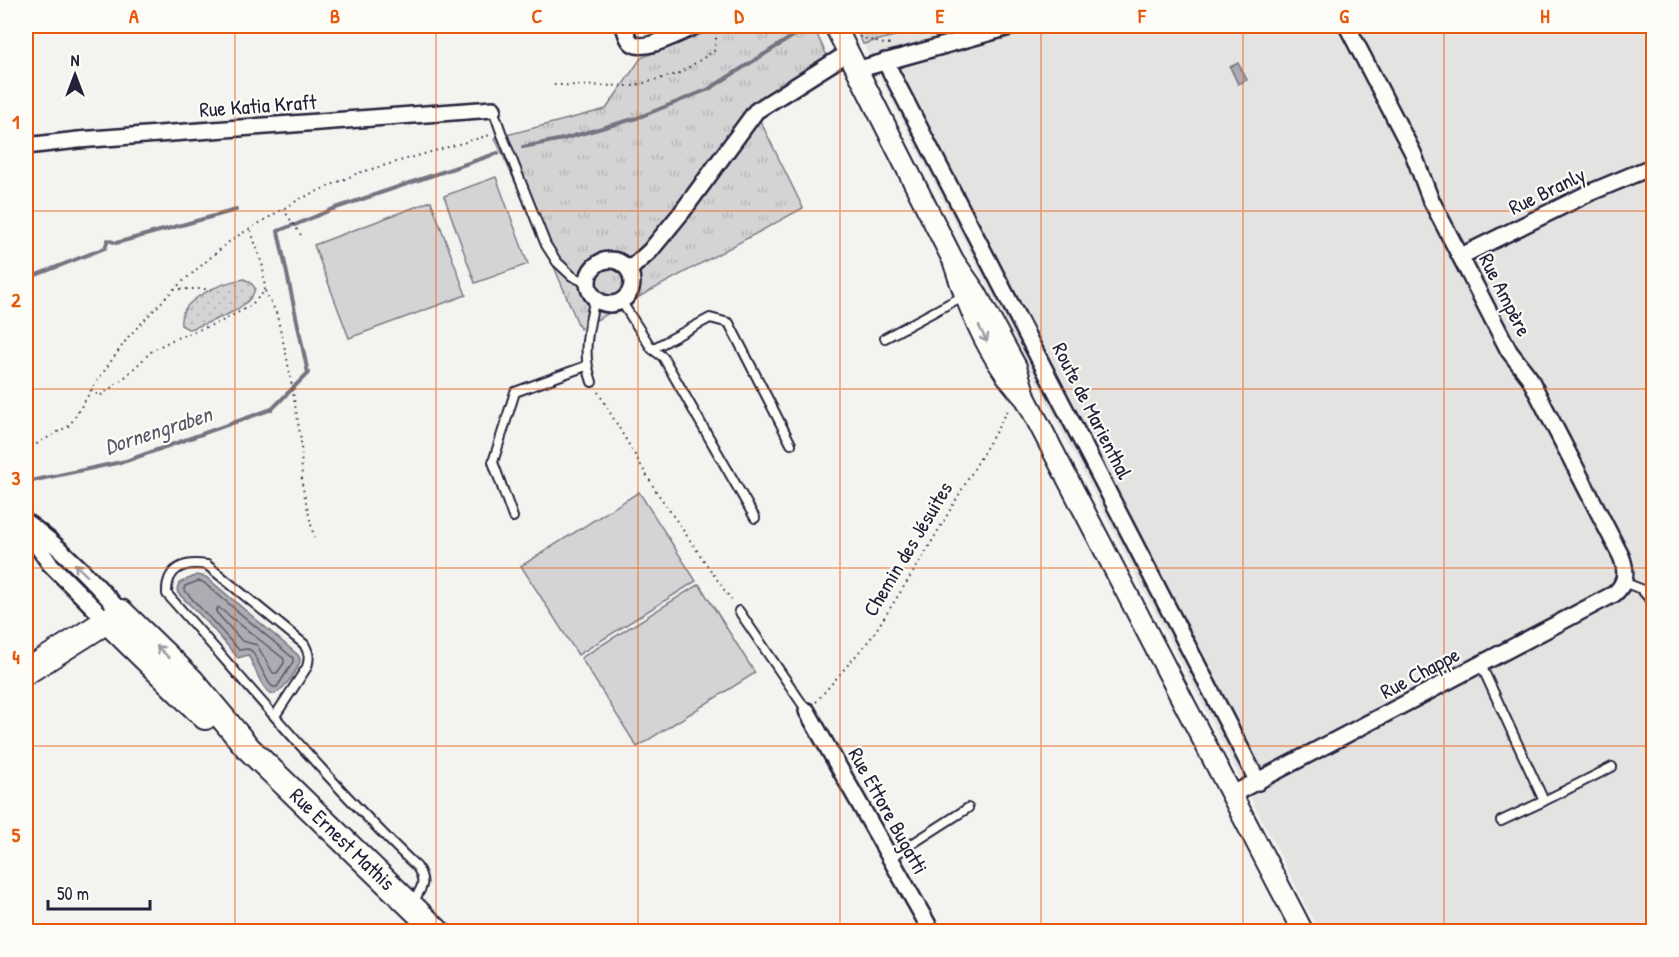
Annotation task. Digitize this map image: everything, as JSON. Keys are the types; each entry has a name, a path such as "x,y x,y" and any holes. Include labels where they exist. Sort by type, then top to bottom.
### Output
{"main road":[{"path":"26,672 120,622"},
{"path":"26,688 120,622"},
{"name":"Rue Ernest Mathis","path":"120,622 198,686 248,748 438,932"}],"street":[{"path":"624,26 627,37 633,44 646,46 696,26"},
{"path":"835,26 953,260 1002,369 1026,399 1303,932"},
{"path":"629,270 650,251 682,212 756,111 852,62 885,62 1012,26"},
{"name":"Rue Ampère","path":"1347,26 1413,153 1430,198 1509,351 1529,377 1621,556 1626,575 1623,582"},
{"name":"Route de Marienthal","path":"885,62 1258,782"},
{"name":"Rue Katia Kraft","path":"26,146 78,140 493,109"},
{"name":"Rue Branly","path":"1461,256 1589,193 1653,166"},
{"path":"603,261 618,261 629,270 632,276 631,290 621,301 607,303 592,291 592,270 603,261"},
{"path":"26,522 43,534 100,589 120,622"},
{"path":"26,530 50,564 120,622"},
{"name":"Rue Chappe","path":"1231,795 1614,594 1623,582"},
{"name":"Rue Ettore Bugatti","path":"807,711 932,932"}],"lane":[{"path":"493,109 546,245 557,262 592,291 585,351 586,366 592,382"},
{"path":"885,338 969,293"},
{"path":"621,301 652,349 663,357 755,518"},
{"path":"652,349 710,318 729,323 791,444"},
{"path":"513,517 493,462 515,392 586,366"},
{"path":"275,716 307,667 310,659 304,644 207,566 196,563 178,568 170,574 167,594 275,716 347,796 417,867 423,877 422,885 411,905"},
{"path":"1623,582 1641,589 1653,604"},
{"path":"739,611 807,711"},
{"path":"1481,665 1544,801"},
{"path":"1501,821 1612,767"},
{"path":"890,858 968,808"}],"path":[{"path":"554,85 633,86 680,73 714,51 718,26"},
{"path":"26,450 70,425 91,390 129,336 174,289 231,240 283,209 358,173 501,132"},
{"path":"283,209 303,237"},
{"path":"250,228 263,267 265,291 276,312 287,358 301,440 302,484 315,542"},
{"path":"174,289 210,289"},
{"path":"91,390 100,396 124,378 153,350 174,339 220,322 250,306 265,291"},
{"path":"592,382 656,491 739,611"},
{"name":"Chemin des Jésuites","path":"807,711 872,638 921,560 1012,405 1026,399"}],"shaded area":[{"path":"932,26 1653,26 1653,931 1319,931 863,44"}],"green space":[{"path":"718,26 813,26 827,56 752,104 803,208 580,329 495,138 606,109 641,58"},
{"path":"855,26 932,26 863,44"},
{"path":"496,177 528,264 475,283 444,196"},
{"path":"431,201 466,295 349,338 314,245"},
{"path":"244,279 255,288 247,302 239,308 194,328 188,329 181,325 186,307 194,300 214,288"},
{"path":"639,492 696,581 578,655 521,566"},
{"path":"699,584 755,673 637,747 581,658"}],"water":[{"path":"1238,63 1247,80 1238,84 1230,67"},
{"path":"197,575 206,577 298,655 300,660 297,668 278,692 274,694 266,690 248,655 238,658 178,593 179,583"}],"waterway":[{"path":"523,147 563,139 637,118 709,89 809,26"},
{"name":"Dornengraben","path":"295,225 333,209 498,153"},
{"path":"26,279 105,248 108,240 116,243 236,210"},
{"name":"Dornengraben","path":"293,225 278,231 308,373 293,388"},
{"name":"Dornengraben","path":"26,482 126,461 272,409 292,389"}]}
